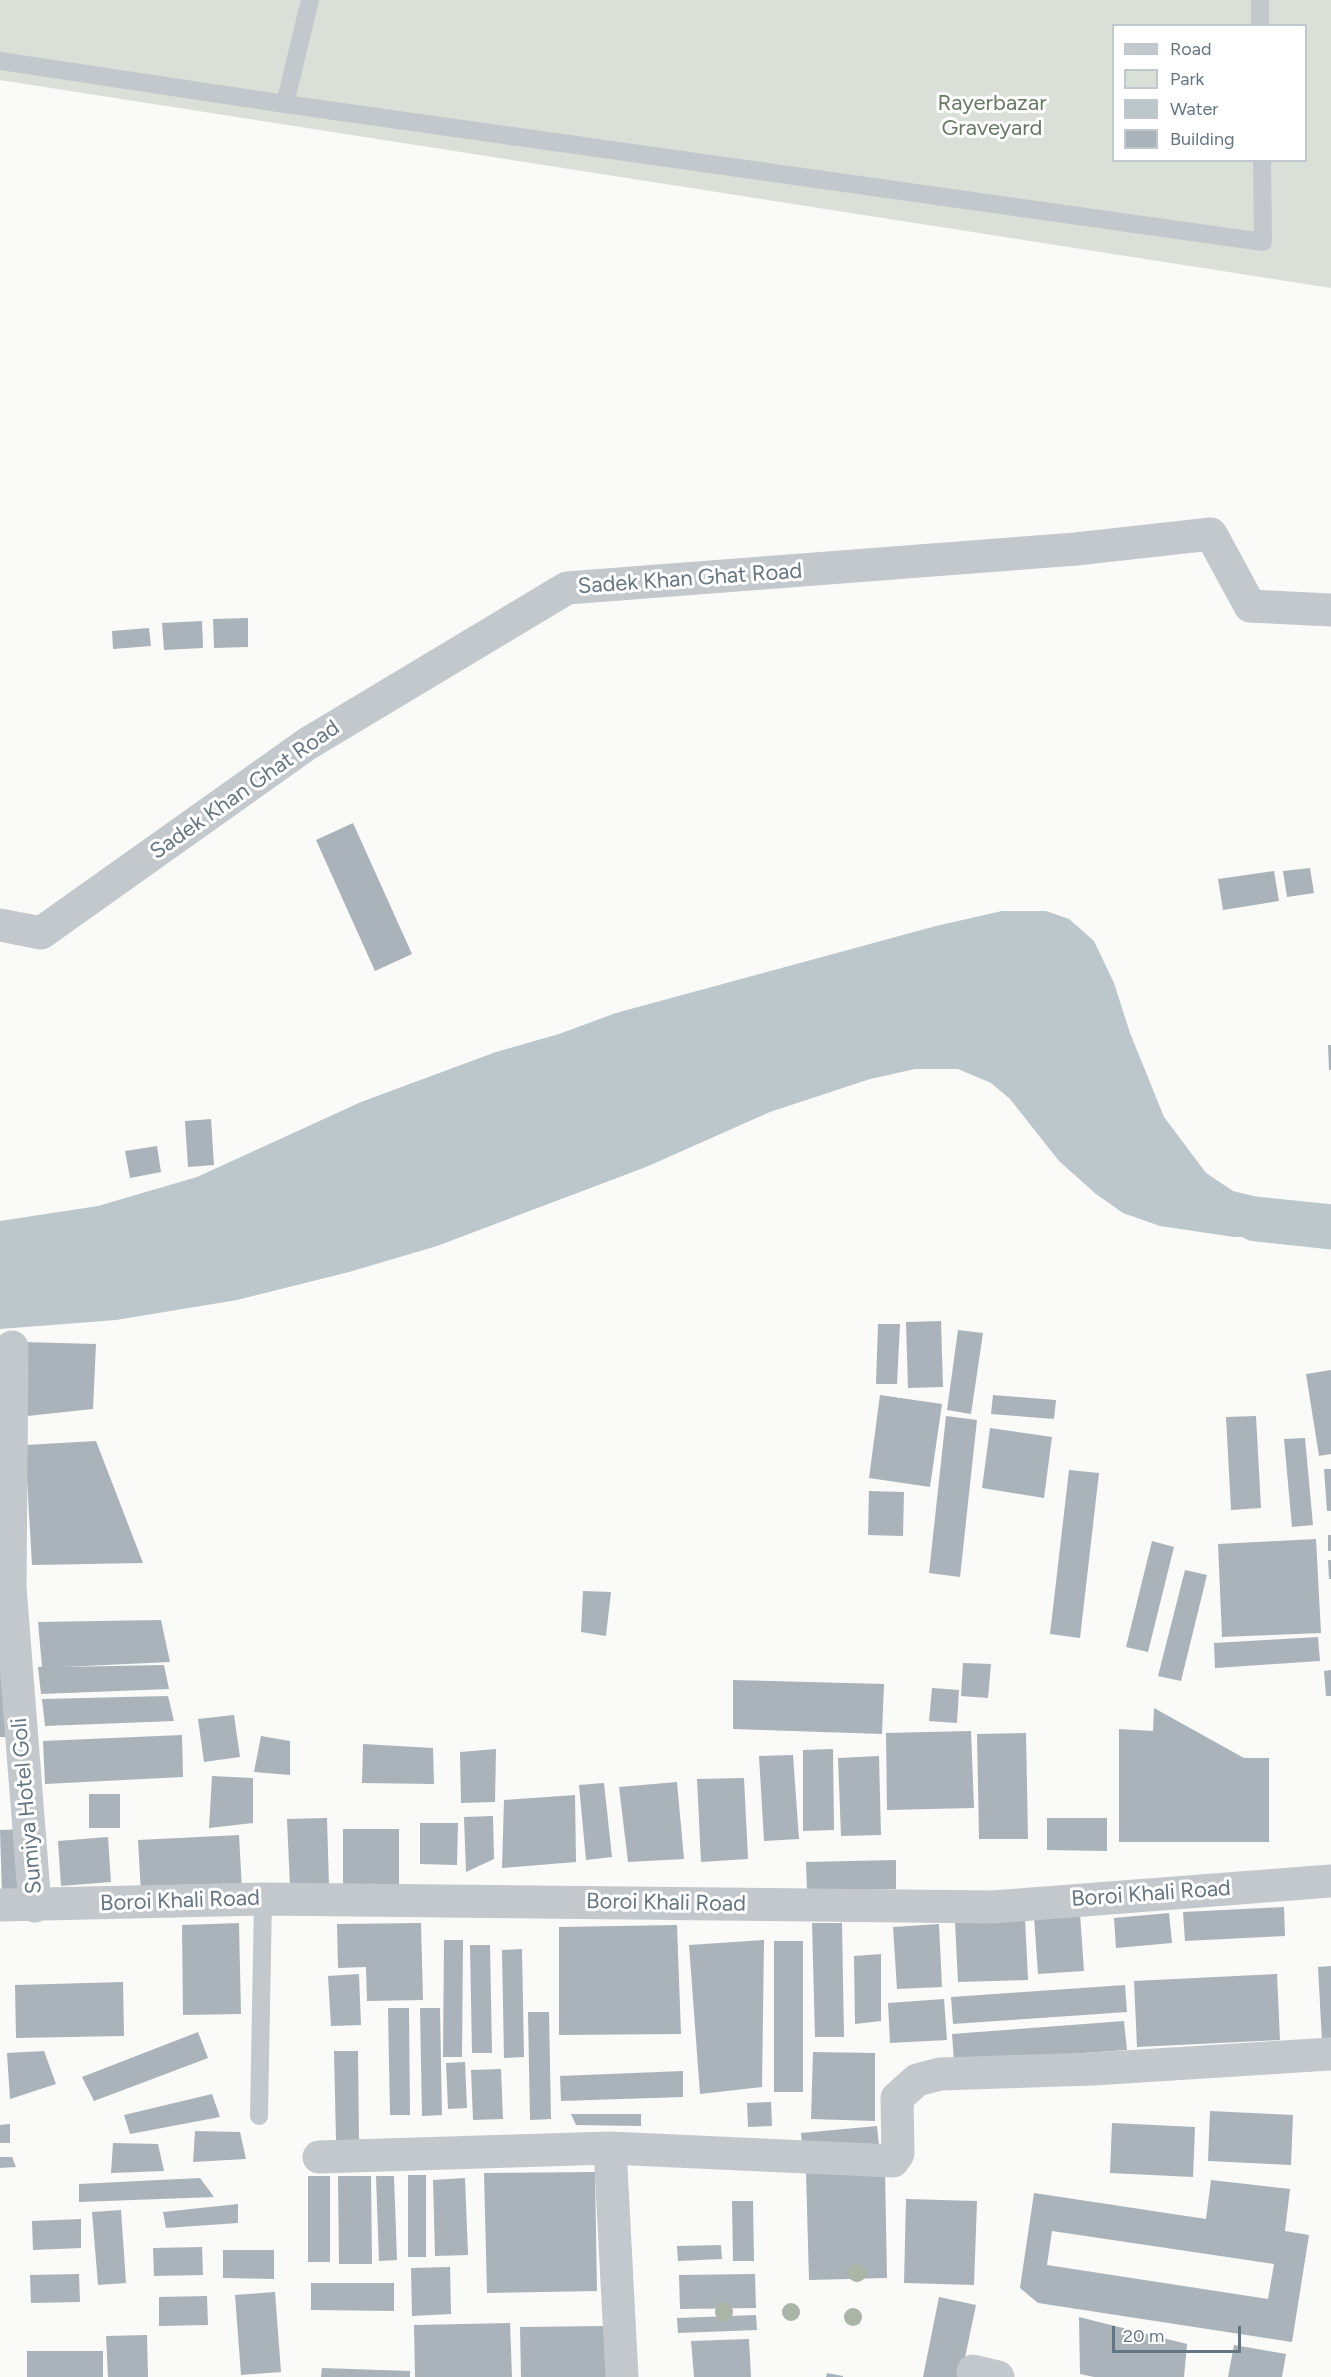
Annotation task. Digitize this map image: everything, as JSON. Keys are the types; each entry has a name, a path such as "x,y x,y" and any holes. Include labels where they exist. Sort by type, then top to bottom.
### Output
{"street":[{"name":"Sadek Khan Ghat Road","path":"0,925 41,933 307,744 567,588 1076,549 1211,534 1250,606 1331,610"},
{"name":"Sumiya Hotel Goli","path":"12,1347 5,1587 35,1906"},
{"name":"Boroi Khali Road","path":"0,1905 263,1899 993,1907 1331,1881"},
{"path":"319,2157 610,2148 893,2161 898,2154 897,2098 918,2080 940,2074 1093,2069 1331,2054"},
{"path":"610,2148 622,2377"}],"lane":[{"path":"285,104 310,0"},
{"path":"1260,0 1260,24"},
{"path":"0,61 285,104 1263,242 1262,162"},
{"path":"260,2116 263,1899"}],"green space":[{"name":"Rayerbazar Graveyard","path":"0,0 1331,0 1331,288 0,80"}],"water":[{"path":"1002,911 1046,911 1069,919 1094,941 1114,983 1130,1033 1164,1117 1206,1173 1233,1191 1307,1209 1316,1215 1319,1224 1313,1230 1261,1237 1234,1237 1160,1226 1123,1213 1096,1194 1059,1161 1010,1099 991,1083 958,1069 915,1069 870,1079 770,1112 646,1167 437,1246 349,1272 237,1300 116,1320 0,1329 0,1221 98,1206 197,1177 361,1102 496,1052 559,1034 616,1013 936,926"}],"building":[{"path":"248,618 248,647 214,648 213,619"},
{"path":"202,621 203,648 164,650 162,623"},
{"path":"149,628 151,646 113,649 112,631"},
{"path":"353,823 412,954 375,971 316,840"},
{"path":"1310,868 1314,893 1287,897 1283,871"},
{"path":"1274,871 1279,901 1223,910 1218,879"},
{"path":"1328,1045 1331,1045 1331,1070 1329,1070"},
{"path":"211,1119 214,1165 188,1167 185,1121"},
{"path":"157,1146 161,1172 130,1178 125,1151"},
{"path":"941,1321 943,1387 908,1388 906,1322"},
{"path":"878,1324 900,1324 897,1384 876,1384"},
{"path":"958,1330 983,1333 971,1414 947,1410"},
{"path":"23,1342 96,1344 93,1409 27,1416"},
{"path":"1331,1370 1331,1454 1319,1456 1306,1374"},
{"path":"880,1395 942,1404 930,1487 869,1478"},
{"path":"993,1395 1056,1400 1054,1419 991,1414"},
{"path":"946,1416 977,1420 960,1577 929,1573"},
{"path":"1256,1416 1261,1508 1231,1510 1226,1417"},
{"path":"990,1428 1052,1437 1044,1498 982,1488"},
{"path":"1305,1438 1313,1525 1292,1527 1284,1439"},
{"path":"96,1441 143,1563 32,1565 25,1445"},
{"path":"1324,1469 1331,1469 1331,1511 1327,1511"},
{"path":"1069,1470 1099,1473 1080,1638 1050,1634"},
{"path":"869,1491 904,1492 903,1536 868,1535"},
{"path":"1328,1535 1331,1535 1331,1551 1328,1551"},
{"path":"1316,1539 1321,1633 1222,1637 1218,1544"},
{"path":"1152,1541 1174,1547 1148,1652 1126,1647"},
{"path":"1328,1560 1331,1560 1331,1579 1329,1579"},
{"path":"1185,1570 1207,1575 1181,1681 1158,1676"},
{"path":"583,1591 611,1592 606,1636 581,1632"},
{"path":"161,1620 170,1662 62,1667 164,1665 169,1689 41,1694 38,1667 42,1667 38,1622"},
{"path":"1318,1637 1320,1661 1215,1668 1214,1643"},
{"path":"963,1663 991,1664 988,1698 961,1696"},
{"path":"1331,1670 1331,1696 1326,1696 1324,1671"},
{"path":"3,1671 6,1737 0,1737 0,1672"},
{"path":"733,1680 884,1684 882,1734 733,1729"},
{"path":"932,1688 959,1690 957,1723 929,1721"},
{"path":"168,1696 174,1721 45,1726 42,1699"},
{"path":"1154,1708 1244,1758 1269,1758 1269,1842 1119,1842 1119,1729 1153,1731"},
{"path":"234,1715 240,1757 204,1762 198,1719"},
{"path":"971,1731 974,1808 887,1810 886,1733"},
{"path":"1026,1733 1028,1839 979,1839 977,1734"},
{"path":"182,1735 183,1777 45,1784 43,1741"},
{"path":"261,1736 290,1741 290,1775 254,1772"},
{"path":"363,1744 433,1748 434,1784 362,1783"},
{"path":"496,1749 495,1802 461,1803 460,1752"},
{"path":"833,1749 834,1830 803,1831 803,1750"},
{"path":"793,1755 799,1839 764,1841 759,1756"},
{"path":"879,1756 881,1835 841,1836 838,1758"},
{"path":"212,1776 253,1778 253,1823 209,1828"},
{"path":"744,1778 748,1859 701,1862 697,1779"},
{"path":"677,1782 684,1859 628,1862 619,1787"},
{"path":"604,1783 612,1857 586,1860 579,1785"},
{"path":"89,1794 120,1794 120,1828 89,1828"},
{"path":"575,1795 576,1862 502,1868 504,1800"},
{"path":"493,1816 494,1859 466,1872 464,1817"},
{"path":"327,1818 329,1886 290,1887 287,1819"},
{"path":"1047,1818 1107,1818 1107,1851 1047,1850"},
{"path":"420,1823 458,1823 457,1865 420,1864"},
{"path":"26,1829 30,1893 2,1894 0,1830"},
{"path":"343,1829 399,1829 399,1892 343,1892"},
{"path":"239,1835 242,1889 141,1894 138,1840"},
{"path":"108,1837 111,1882 61,1886 58,1841"},
{"path":"896,1860 896,1889 807,1891 806,1862"},
{"path":"1284,1907 1285,1936 1185,1941 1183,1912"},
{"path":"1169,1913 1172,1943 1116,1948 1114,1918"},
{"path":"1080,1914 1084,1971 1038,1974 1034,1917"},
{"path":"1025,1918 1028,1980 958,1982 955,1922"},
{"path":"239,1923 241,2014 183,2015 182,1925"},
{"path":"421,1923 423,2000 367,2001 366,1967 338,1968 337,1924"},
{"path":"812,1923 842,1923 844,2037 815,2037"},
{"path":"939,1924 942,1987 897,1989 893,1927"},
{"path":"677,1925 681,2034 559,2035 559,1927"},
{"path":"444,1940 463,1940 462,2057 443,2057"},
{"path":"764,1940 762,2087 700,2094 689,1945"},
{"path":"774,1941 803,1941 803,2092 774,2092"},
{"path":"470,1945 490,1945 492,2053 472,2053"},
{"path":"522,1949 524,2057 504,2058 502,1950"},
{"path":"881,1954 881,2021 855,2024 854,1956"},
{"path":"1331,1966 1331,2041 1322,2041 1318,1967"},
{"path":"359,1974 361,2025 331,2026 328,1976"},
{"path":"1277,1974 1280,2040 1137,2047 1134,1981"},
{"path":"123,1982 124,2036 16,2038 15,1985"},
{"path":"1125,1985 1127,2012 953,2024 951,1997"},
{"path":"944,1999 947,2040 890,2043 888,2003"},
{"path":"388,2008 409,2008 410,2115 390,2115"},
{"path":"420,2008 440,2008 442,2115 422,2116"},
{"path":"528,2012 549,2012 551,2119 530,2120"},
{"path":"1124,2021 1127,2050 954,2062 952,2034"},
{"path":"198,2032 208,2058 94,2101 82,2077"},
{"path":"44,2051 56,2084 10,2099 7,2053"},
{"path":"334,2051 358,2051 359,2140 336,2140"},
{"path":"813,2052 875,2053 875,2121 811,2119"},
{"path":"465,2062 467,2108 448,2109 446,2063"},
{"path":"501,2069 503,2119 473,2120 471,2070"},
{"path":"683,2071 683,2097 561,2101 560,2076"},
{"path":"212,2094 220,2117 130,2134 124,2115"},
{"path":"771,2102 772,2126 748,2127 747,2103"},
{"path":"1210,2111 1293,2115 1291,2165 1208,2161"},
{"path":"571,2114 641,2114 641,2126 576,2125"},
{"path":"1112,2123 1195,2127 1193,2177 1110,2173"},
{"path":"10,2124 10,2143 0,2143 0,2125"},
{"path":"877,2126 879,2146 803,2154 801,2133"},
{"path":"195,2131 240,2132 246,2159 193,2162"},
{"path":"113,2143 158,2144 164,2171 111,2173"},
{"path":"0,2157 12,2157 16,2167 0,2168"},
{"path":"885,2170 887,2278 809,2280 806,2172"},
{"path":"595,2172 597,2291 487,2293 484,2173"},
{"path":"408,2175 426,2175 426,2257 408,2257"},
{"path":"308,2176 330,2176 330,2262 308,2262"},
{"path":"338,2176 371,2176 372,2264 339,2264"},
{"path":"376,2176 394,2176 397,2260 379,2261"},
{"path":"200,2178 214,2197 79,2202 79,2184"},
{"path":"465,2178 468,2255 435,2256 433,2180"},
{"path":"1211,2180 1290,2189 1285,2231 1309,2235 1292,2342 1038,2303 1020,2288 1034,2193 1206,2219","holes":["1052,2231 1274,2264 1268,2299 1047,2265"]},
{"path":"906,2199 977,2201 974,2285 904,2283"},
{"path":"732,2201 753,2201 754,2261 733,2261"},
{"path":"238,2204 238,2223 166,2228 163,2212"},
{"path":"121,2210 126,2283 98,2285 92,2212"},
{"path":"81,2219 81,2248 33,2250 32,2221"},
{"path":"721,2245 722,2259 678,2261 677,2246"},
{"path":"202,2247 203,2275 154,2276 153,2248"},
{"path":"223,2250 274,2250 274,2279 223,2278"},
{"path":"450,2267 451,2314 412,2316 411,2268"},
{"path":"79,2274 80,2302 31,2303 30,2275"},
{"path":"755,2274 756,2308 680,2309 679,2275"},
{"path":"311,2283 394,2283 394,2311 311,2310"},
{"path":"275,2292 281,2372 241,2375 235,2295"},
{"path":"207,2296 208,2325 159,2326 159,2297"},
{"path":"939,2297 976,2305 961,2377 923,2377"},
{"path":"756,2315 757,2330 678,2333 677,2318"},
{"path":"1079,2317 1187,2344 1184,2377 1094,2377 1080,2374"},
{"path":"510,2323 512,2377 415,2377 414,2325"},
{"path":"606,2326 606,2377 521,2377 520,2327"},
{"path":"147,2335 148,2377 108,2377 106,2336"},
{"path":"749,2339 751,2377 694,2377 691,2341"},
{"path":"1234,2345 1286,2354 1282,2377 1228,2377"},
{"path":"27,2351 103,2351 103,2377 27,2377"},
{"path":"322,2368 410,2371 410,2377 321,2377"},
{"path":"827,2373 843,2376 843,2377 826,2377"}],"waterway":[{"path":"1256,1219 1331,1227"}]}
